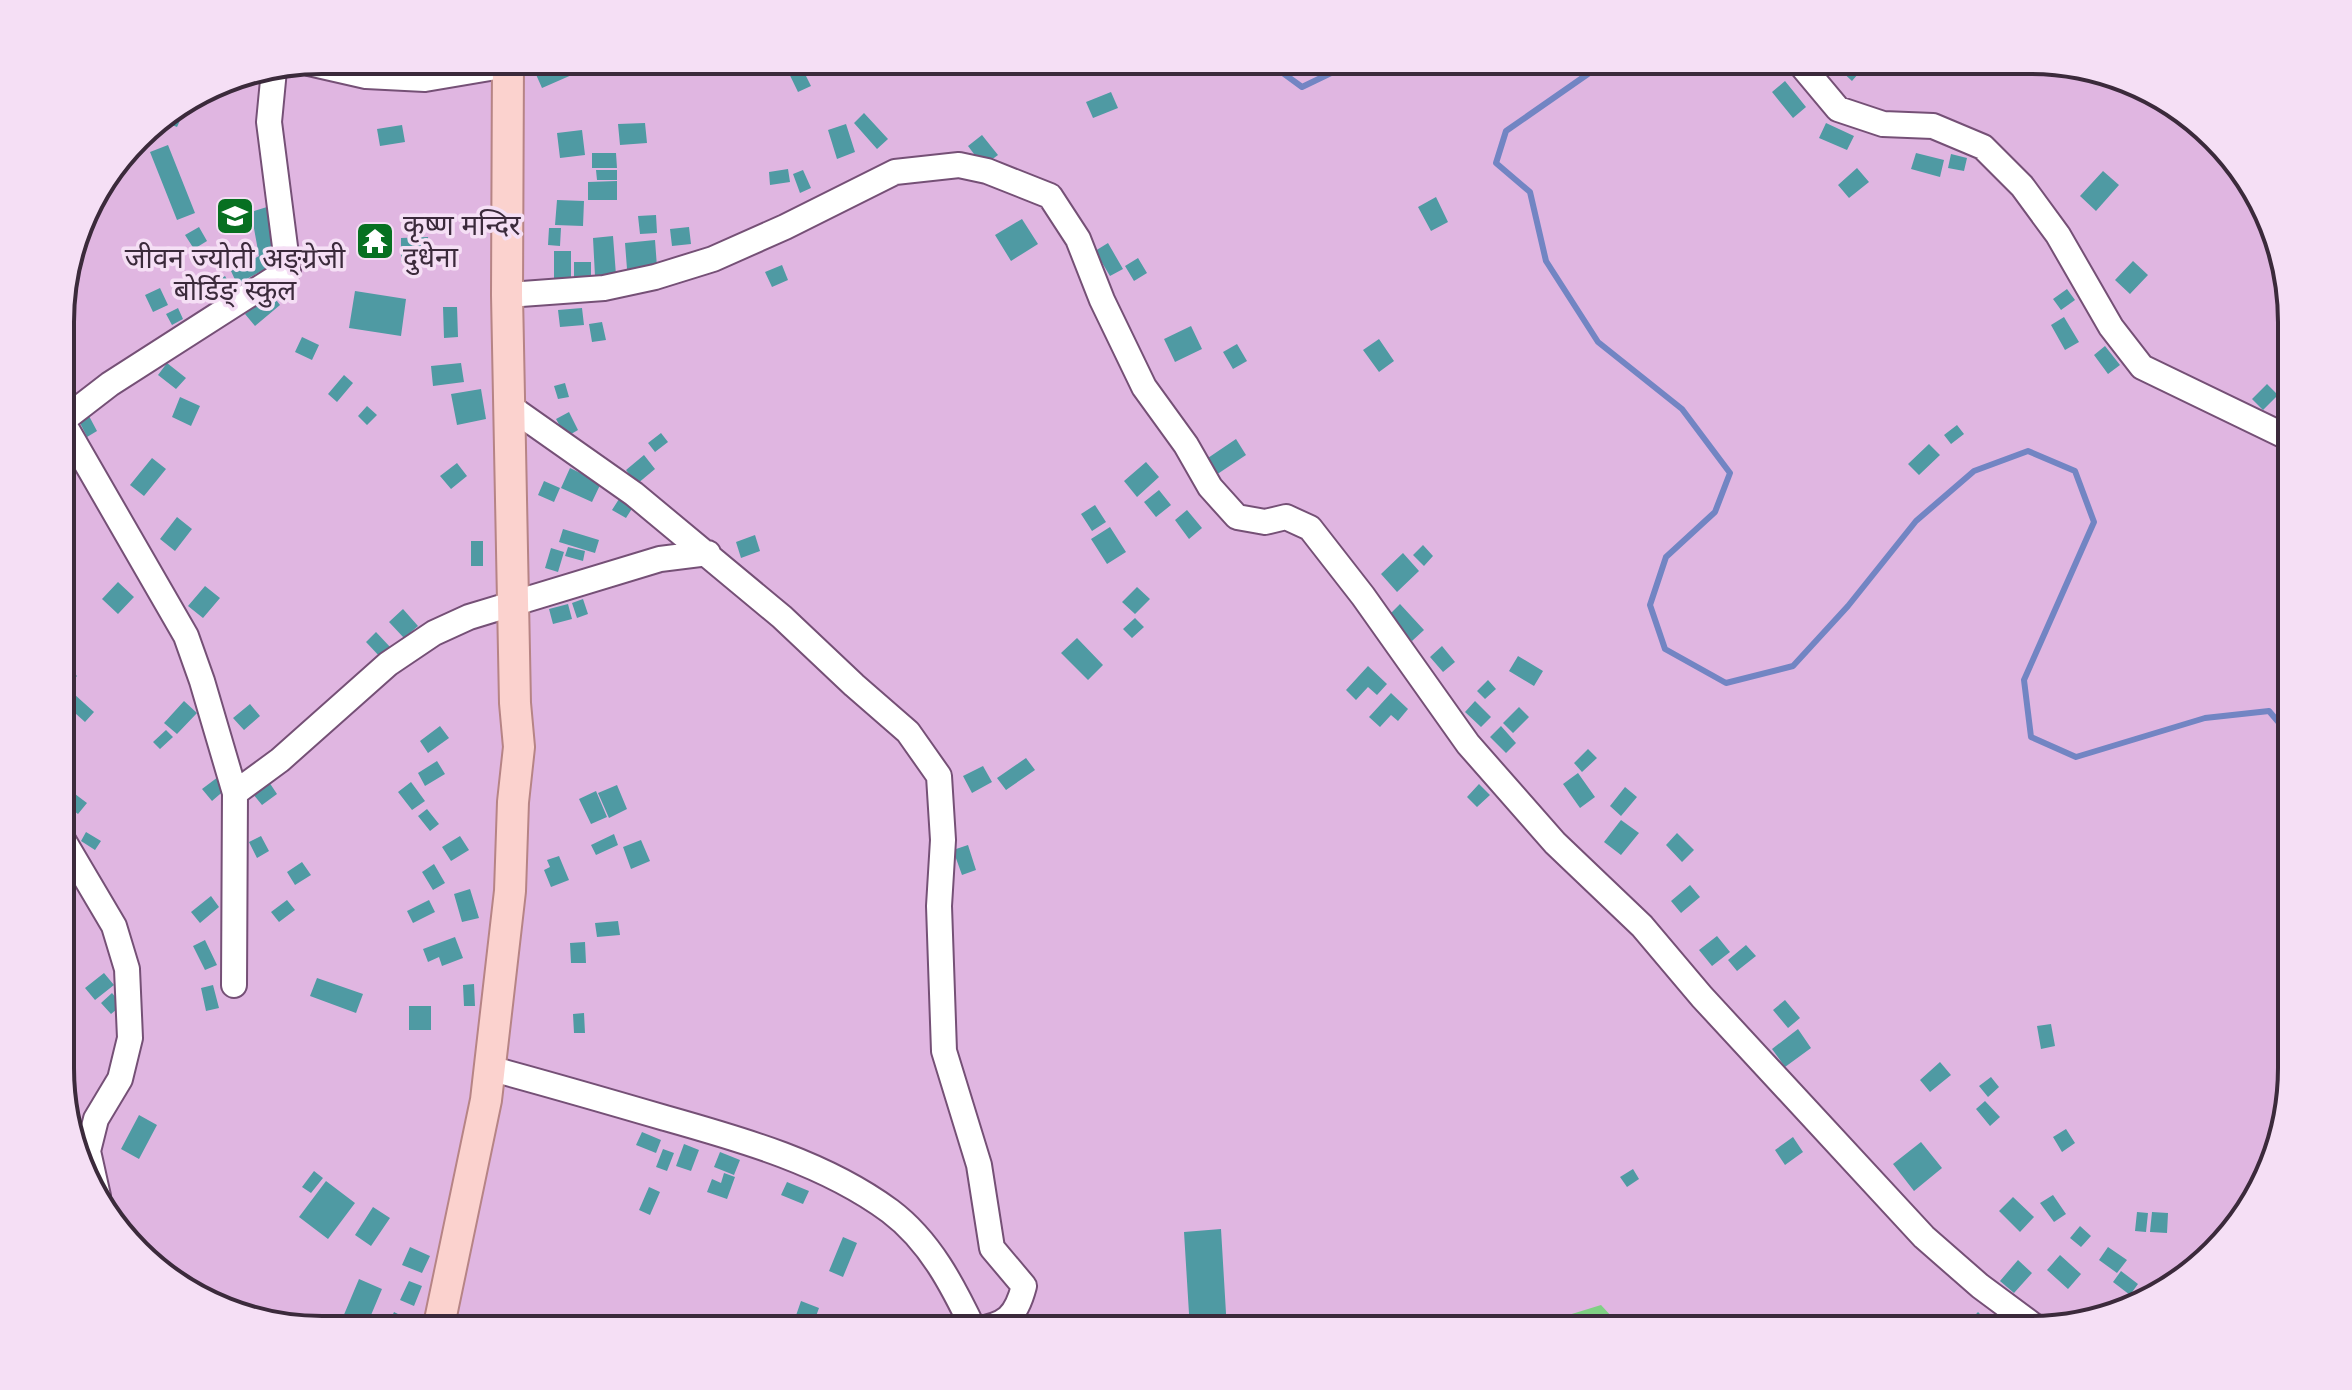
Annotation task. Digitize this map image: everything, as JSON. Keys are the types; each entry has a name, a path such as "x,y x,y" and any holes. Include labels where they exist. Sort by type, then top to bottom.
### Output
{"main road":[{"path":"441,1316 486,1100 510,891 513,802 519,747 507,295 508,74"}],"street":[{"path":"357,74 425,79 449,74"},
{"path":"1809,74 1838,109 1883,124 1933,126 1983,147 2022,186 2058,235 2111,327 2142,367 2277,432"},
{"path":"74,412 110,384 288,270 269,122 273,79"},
{"path":"507,295 604,288 655,277 713,259 895,172 959,165 987,171 1050,196 1078,239 1102,300 1144,387 1186,445 1210,487 1237,517 1265,522 1286,517 1310,528 1363,596 1468,744 1555,843 1642,926 1732,1030 1924,1237 2019,1315"},
{"path":"509,406 634,494 708,553 908,732 939,776 943,840 939,906 944,1051 979,1165 992,1248 1024,1286 1019,1306 1011,1316"},
{"path":"74,442 186,636 235,793 234,985"},
{"path":"235,793 280,760 388,664 434,633 469,617 660,559 708,553"},
{"path":"74,858 114,926 127,969 130,1038 120,1079 96,1119 88,1150"},
{"path":"489,1068 778,1153 850,1186 892,1212 932,1253 967,1316"}],"green space":[{"path":"1601,1305 1610,1315 1568,1315"}],"building":[{"path":"536,74 574,74 542,88"},
{"path":"789,74 805,74 811,86 798,92"},
{"path":"1844,74 1858,74 1852,81"},
{"path":"1785,81 1806,107 1793,118 1772,92"},
{"path":"1111,92 1118,108 1093,118 1086,102"},
{"path":"864,113 888,139 877,149 854,123"},
{"path":"645,123 647,143 620,145 618,124"},
{"path":"1826,123 1854,136 1847,150 1819,138"},
{"path":"846,124 855,152 837,159 828,130"},
{"path":"402,125 405,142 380,146 377,129"},
{"path":"582,130 585,155 560,158 557,133"},
{"path":"982,135 998,155 983,166 968,146"},
{"path":"168,145 195,213 177,220 150,152"},
{"path":"592,153 616,153 617,168 592,168"},
{"path":"1916,153 1944,160 1940,177 1911,169"},
{"path":"1951,154 1967,158 1964,171 1948,168"},
{"path":"1857,168 1869,182 1849,198 1838,185"},
{"path":"788,169 790,182 770,185 769,172"},
{"path":"596,170 617,170 617,180 597,180"},
{"path":"803,170 811,188 800,193 793,174"},
{"path":"2103,171 2119,185 2096,211 2080,196"},
{"path":"617,181 617,200 588,200 588,182"},
{"path":"1436,197 1448,222 1431,231 1418,207"},
{"path":"557,200 584,201 583,226 555,225"},
{"path":"267,207 277,263 237,284 231,271 259,256 251,212"},
{"path":"656,215 657,233 640,234 638,216"},
{"path":"1022,219 1038,244 1011,261 995,235"},
{"path":"199,227 207,241 194,249 185,235"},
{"path":"689,227 691,244 672,246 670,229"},
{"path":"549,228 561,228 560,246 548,245"},
{"path":"613,236 616,275 595,276 593,238"},
{"path":"428,237 429,261 401,262 401,238"},
{"path":"655,240 657,267 627,269 625,243"},
{"path":"1108,243 1123,269 1110,276 1095,251"},
{"path":"554,251 571,251 571,281 554,280"},
{"path":"1138,258 1147,273 1134,281 1125,266"},
{"path":"2133,261 2148,275 2130,294 2115,280"},
{"path":"574,262 591,262 591,276 574,277"},
{"path":"782,265 788,280 772,287 765,272"},
{"path":"225,276 232,289 213,299 206,287"},
{"path":"160,288 168,305 153,312 145,295"},
{"path":"2067,289 2075,300 2061,310 2053,299"},
{"path":"355,291 406,299 401,336 349,328"},
{"path":"271,293 280,305 255,326 245,314"},
{"path":"443,307 457,307 458,337 444,338"},
{"path":"178,308 183,319 172,325 166,314"},
{"path":"582,308 584,325 560,327 558,310"},
{"path":"2064,317 2079,342 2065,350 2051,325"},
{"path":"602,322 606,340 592,342 589,324"},
{"path":"1191,326 1202,349 1175,362 1164,339"},
{"path":"302,337 319,345 312,360 295,352"},
{"path":"1379,339 1394,361 1379,372 1363,350"},
{"path":"1237,344 1247,361 1233,369 1223,352"},
{"path":"2105,346 2120,365 2108,374 2094,355"},
{"path":"167,363 186,378 176,389 158,375"},
{"path":"461,363 464,382 433,386 431,366"},
{"path":"344,375 353,383 337,402 328,394"},
{"path":"565,383 569,397 558,399 554,386"},
{"path":"2267,384 2277,394 2263,410 2252,399"},
{"path":"481,389 486,419 457,425 451,394"},
{"path":"180,397 200,406 191,426 172,417"},
{"path":"367,406 377,415 367,425 358,416"},
{"path":"569,412 578,430 566,437 556,419"},
{"path":"89,416 97,431 87,437 79,421"},
{"path":"1957,425 1964,434 1951,444 1944,435"},
{"path":"661,433 668,442 655,452 648,443"},
{"path":"1236,439 1246,455 1213,477 1202,462"},
{"path":"1929,444 1940,455 1919,475 1908,464"},
{"path":"644,455 655,469 637,484 626,470"},
{"path":"152,458 166,469 144,496 130,485"},
{"path":"1146,462 1159,477 1137,497 1124,481"},
{"path":"457,463 467,476 451,489 440,476"},
{"path":"570,468 601,483 592,502 561,488"},
{"path":"544,481 560,488 554,502 538,495"},
{"path":"1159,490 1171,505 1156,517 1144,502"},
{"path":"619,499 633,507 626,518 612,510"},
{"path":"1095,505 1106,522 1092,531 1081,514"},
{"path":"1187,510 1202,528 1189,539 1175,520"},
{"path":"177,517 192,529 175,551 160,539"},
{"path":"1110,527 1126,552 1107,564 1091,539"},
{"path":"563,529 599,540 595,553 559,542"},
{"path":"755,535 760,551 741,558 736,542"},
{"path":"471,541 483,541 483,566 471,566"},
{"path":"1423,545 1433,556 1424,566 1413,555"},
{"path":"568,547 585,551 583,561 565,556"},
{"path":"551,548 564,552 558,572 545,568"},
{"path":"1403,553 1419,571 1397,592 1381,574"},
{"path":"118,582 134,597 118,614 102,599"},
{"path":"205,586 220,598 203,618 188,606"},
{"path":"1137,587 1150,599 1135,614 1122,602"},
{"path":"583,599 588,614 577,618 572,603"},
{"path":"568,604 572,619 553,624 549,609"},
{"path":"1400,604 1424,630 1412,641 1389,615"},
{"path":"403,609 418,626 404,638 389,622"},
{"path":"1135,618 1144,627 1132,638 1123,629"},
{"path":"376,632 391,648 381,658 366,642"},
{"path":"1077,638 1103,665 1088,680 1061,653"},
{"path":"1442,646 1455,662 1443,672 1430,657"},
{"path":"1518,656 1543,671 1534,686 1509,671"},
{"path":"1368,666 1387,684 1377,695 1368,687 1356,700 1346,690"},
{"path":"1488,680 1496,689 1485,699 1477,691"},
{"path":"1391,693 1408,709 1398,721 1391,715 1380,727 1369,717"},
{"path":"74,694 94,712 85,722 74,712"},
{"path":"184,701 197,713 177,734 164,723"},
{"path":"1475,701 1491,717 1481,727 1465,712"},
{"path":"250,704 260,716 244,730 233,718"},
{"path":"1519,707 1529,717 1513,733 1503,723"},
{"path":"440,726 449,738 428,753 420,741"},
{"path":"1501,726 1516,743 1506,753 1490,737"},
{"path":"166,730 173,737 160,749 153,742"},
{"path":"1588,749 1597,758 1582,772 1574,763"},
{"path":"1026,758 1035,770 1006,790 997,778"},
{"path":"437,761 445,774 425,786 418,773"},
{"path":"983,766 992,782 972,793 963,776"},
{"path":"1578,773 1595,797 1580,808 1563,784"},
{"path":"218,777 227,788 212,801 202,789"},
{"path":"269,782 277,794 262,805 253,794"},
{"path":"411,782 425,801 412,810 398,792"},
{"path":"1479,784 1490,795 1477,807 1467,797"},
{"path":"617,785 627,809 609,818 598,793"},
{"path":"1625,787 1637,797 1621,816 1610,806"},
{"path":"596,791 607,817 591,824 579,799"},
{"path":"74,795 87,803 78,814 74,811"},
{"path":"427,809 439,824 430,831 418,816"},
{"path":"1621,820 1639,833 1621,855 1604,842"},
{"path":"86,832 101,841 95,850 81,841"},
{"path":"1677,833 1694,850 1682,862 1666,845"},
{"path":"614,834 618,845 596,855 591,845"},
{"path":"261,836 269,851 257,858 249,842"},
{"path":"460,836 469,850 451,861 442,847"},
{"path":"641,840 650,861 631,869 623,847"},
{"path":"968,845 976,870 962,875 953,850"},
{"path":"559,856 569,880 551,887 544,870 550,867 547,860"},
{"path":"302,862 311,875 295,885 287,872"},
{"path":"434,864 445,883 433,890 422,872"},
{"path":"1690,885 1700,897 1681,913 1671,901"},
{"path":"470,889 479,918 462,922 454,894"},
{"path":"211,896 219,907 200,923 191,912"},
{"path":"287,900 295,910 279,922 271,912"},
{"path":"429,900 435,912 413,923 407,911"},
{"path":"618,921 620,935 597,937 595,923"},
{"path":"1717,936 1730,952 1712,966 1699,950"},
{"path":"455,937 463,958 442,966 439,957 428,962 423,949"},
{"path":"205,940 217,965 205,970 193,946"},
{"path":"585,942 586,963 571,963 570,943"},
{"path":"1746,945 1756,956 1737,971 1728,960"},
{"path":"104,973 114,985 95,1000 85,988"},
{"path":"317,978 363,994 356,1013 310,996"},
{"path":"474,984 475,1006 464,1006 463,985"},
{"path":"213,985 219,1008 206,1011 201,988"},
{"path":"112,993 122,1005 111,1014 101,1003"},
{"path":"1785,1000 1800,1018 1788,1028 1773,1010"},
{"path":"409,1006 431,1006 431,1030 409,1030"},
{"path":"584,1013 585,1033 574,1033 573,1014"},
{"path":"2051,1024 2055,1046 2041,1049 2037,1026"},
{"path":"1798,1029 1811,1048 1785,1067 1772,1049"},
{"path":"1940,1062 1951,1075 1930,1092 1920,1080"},
{"path":"1991,1077 1999,1087 1988,1097 1979,1086"},
{"path":"1985,1101 2000,1117 1990,1126 1976,1109"},
{"path":"139,1115 157,1125 139,1159 121,1149"},
{"path":"2066,1129 2075,1143 2062,1152 2053,1137"},
{"path":"642,1132 661,1140 656,1153 636,1145"},
{"path":"1793,1137 1803,1152 1785,1165 1775,1150"},
{"path":"1921,1142 1942,1168 1914,1191 1893,1164"},
{"path":"684,1144 699,1150 691,1171 676,1166"},
{"path":"663,1149 674,1153 667,1171 656,1167"},
{"path":"720,1152 740,1160 734,1175 714,1167"},
{"path":"1633,1169 1639,1179 1627,1187 1620,1177"},
{"path":"314,1171 323,1178 311,1193 302,1187"},
{"path":"724,1173 735,1177 727,1199 707,1192 712,1179 721,1183"},
{"path":"326,1181 355,1203 328,1239 299,1217"},
{"path":"787,1182 809,1191 803,1204 781,1195"},
{"path":"649,1187 660,1192 650,1215 639,1210"},
{"path":"2053,1195 2066,1214 2054,1222 2040,1203"},
{"path":"2013,1197 2034,1217 2020,1232 1999,1211"},
{"path":"373,1207 390,1218 371,1246 355,1235"},
{"path":"2137,1212 2148,1213 2146,1232 2135,1231"},
{"path":"2152,1212 2168,1213 2167,1233 2150,1232"},
{"path":"2080,1226 2091,1236 2081,1247 2070,1238"},
{"path":"1221,1229 1226,1315 1189,1315 1184,1232"},
{"path":"843,1237 857,1243 843,1277 829,1271"},
{"path":"410,1247 430,1256 422,1273 402,1265"},
{"path":"2108,1247 2127,1260 2117,1273 2099,1260"},
{"path":"2060,1255 2081,1274 2068,1289 2047,1270"},
{"path":"2018,1260 2032,1273 2014,1293 2000,1281"},
{"path":"2121,1271 2138,1284 2129,1294 2113,1282"},
{"path":"359,1279 382,1289 371,1316 343,1316"},
{"path":"409,1281 422,1286 414,1306 400,1300"},
{"path":"801,1301 819,1308 816,1316 796,1316"}],"waterway":[{"path":"1284,74 1302,87 1329,74"},
{"path":"1588,74 1506,131 1496,163 1530,192 1546,261 1598,342 1682,409 1730,473 1715,512 1666,557 1650,605 1665,649 1726,683 1793,666 1848,606 1916,521 1974,471 2028,451 2075,471 2094,522 2024,680 2031,737 2076,757 2205,718 2269,711 2277,720"}],"place":[{"name":"जीवन ज्योती अङ्ग्रेजी बोर्डिङ् स्कुल","path":"235,216"},
{"name":"कृष्ण मन्दिर दुधेना","path":"375,241"}]}
